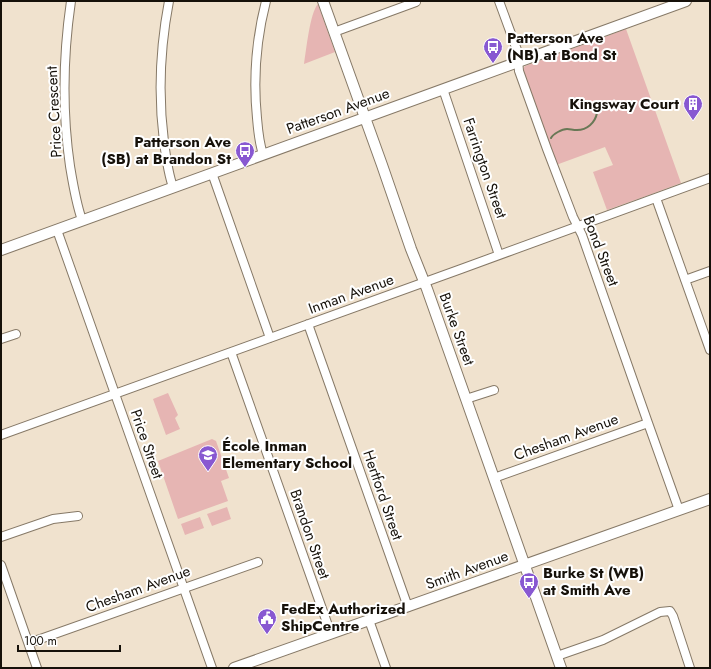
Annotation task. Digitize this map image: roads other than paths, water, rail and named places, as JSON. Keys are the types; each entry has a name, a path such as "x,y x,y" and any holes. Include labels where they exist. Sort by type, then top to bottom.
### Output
{"street":[{"name":"Price Crescent","path":"71,1 66,42 64,81 65,113 72,176 82,220"},
{"path":"169,1 162,47 160,95 166,157 169,178 173,187"},
{"path":"264,154 260,146 257,123 255,76 257,45 266,1"},
{"name":"Burke Street","path":"323,1 561,668"},
{"name":"Bond Street","path":"499,1 517,50 519,71 547,150 600,284 679,510"},
{"name":"Patterson Avenue","path":"1,250 518,62 674,3 686,1"},
{"path":"334,32 416,2"},
{"name":"Farrington Street","path":"443,89 500,255"},
{"path":"212,173 270,338"},
{"name":"Inman Avenue","path":"1,435 710,178"},
{"path":"656,198 710,350"},
{"name":"Price Street","path":"57,230 212,668"},
{"path":"686,280 710,271"},
{"name":"Hertford Street","path":"308,324 408,607"},
{"path":"1,339 16,334"},
{"name":"Brandon Street","path":"231,352 330,634"},
{"path":"466,399 494,390"},
{"name":"Chesham Avenue","path":"494,478 648,423"},
{"name":"Smith Avenue","path":"234,668 710,500"},
{"path":"1,537 54,519 78,516"},
{"name":"Chesham Avenue","path":"29,643 258,562"},
{"path":"1,565 37,668"},
{"path":"556,656 603,640 660,612 670,611 690,668"},
{"path":"369,620 386,668"}],"waterway":[{"path":"551,138 556,133 563,130 584,129 592,123 597,113"}],"place":[{"name":"Patterson Ave (NB) at Bond St","path":"493,64"},
{"name":"Kingsway Court","path":"693,121"},
{"name":"Patterson Ave (SB) at Brandon St","path":"245,168"},
{"name":"École Inman Elementary School","path":"208,472"},
{"name":"Burke St (WB) at Smith Ave","path":"529,599"},
{"name":"FedEx Authorized ShipCentre","path":"267,635"}]}
